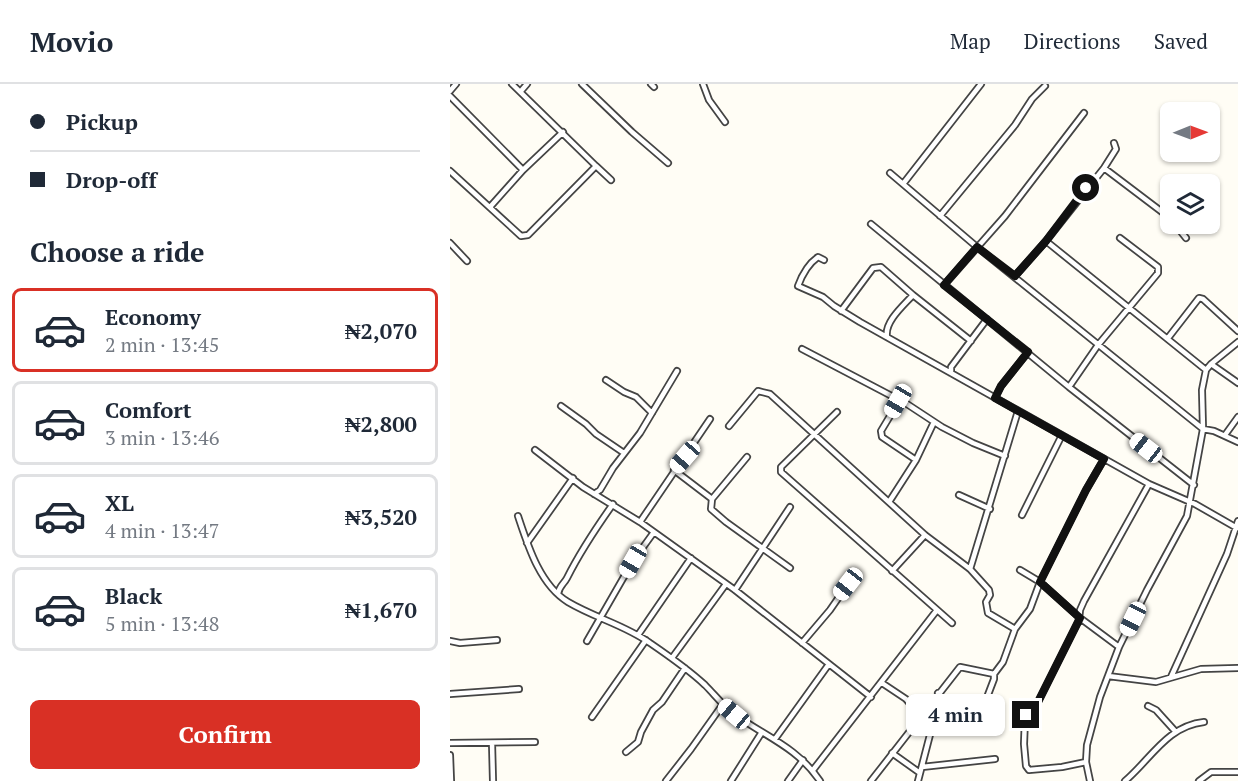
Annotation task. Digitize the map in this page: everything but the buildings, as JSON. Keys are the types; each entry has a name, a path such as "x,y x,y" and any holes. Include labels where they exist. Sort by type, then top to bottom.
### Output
{"street":[{"path":"456,84 450,94 523,170"},
{"path":"512,84 611,180"},
{"path":"521,91 527,84"},
{"path":"582,84 668,163"},
{"path":"703,84 709,100 725,122"},
{"path":"903,184 981,84"},
{"path":"940,216 1015,125 1032,99 1045,86"},
{"path":"944,285 1034,181 1084,113"},
{"path":"490,207 523,170 563,132"},
{"path":"1015,276 1104,168 1116,149 1114,143"},
{"path":"450,171 521,236 528,234 596,166"},
{"path":"1104,168 1160,210"},
{"path":"890,173 977,247 1203,429 1225,435 1238,442"},
{"path":"871,224 1069,387 1194,485"},
{"path":"1183,234 1186,238"},
{"path":"1069,387 1098,345 1159,270 1120,238"},
{"path":"1046,241 1206,370"},
{"path":"450,243 467,261"},
{"path":"824,260 818,257 814,260 798,286 823,297 841,311 887,338 1149,484 1190,502 1237,528"},
{"path":"841,311 875,267 881,267 971,340"},
{"path":"887,338 888,325 913,295"},
{"path":"1168,338 1199,298 1238,330"},
{"path":"951,373 951,367 987,319"},
{"path":"1090,781 1086,762 1090,729 1108,676 1147,590 1182,528 1190,502 1203,429 1202,390 1206,370 1238,342"},
{"path":"802,349 907,404 973,443 1005,456"},
{"path":"995,398 1001,386 1028,352"},
{"path":"1211,364 1238,383"},
{"path":"594,494 600,490 640,433 677,371"},
{"path":"606,380 636,397 652,412"},
{"path":"729,426 758,392 763,391 770,394 925,534 970,569 989,590 988,613 1015,629"},
{"path":"898,401 881,431 882,437 916,460"},
{"path":"561,406 624,453"},
{"path":"837,411 781,467 781,472 952,623"},
{"path":"970,569 1018,411"},
{"path":"1225,435 1238,417"},
{"path":"640,522 710,419"},
{"path":"889,502 916,460 934,422"},
{"path":"1022,515 1062,435"},
{"path":"536,450 594,494 613,504 692,558 871,697"},
{"path":"747,457 712,499 711,509 790,568"},
{"path":"978,710 986,700 994,674 1002,662 1015,629 1030,609 1040,582 1104,459"},
{"path":"674,470 712,499"},
{"path":"527,543 573,478"},
{"path":"1086,762 1030,771 1026,766 1024,744 1026,715 1037,704 1080,618 1080,610 1084,601 1149,484"},
{"path":"600,490 601,498"},
{"path":"959,495 990,509"},
{"path":"558,594 582,547 613,504"},
{"path":"735,590 790,507"},
{"path":"518,516 527,543 546,579 558,594 567,601 638,635 672,658 704,684 723,704 803,760 820,781"},
{"path":"1171,677 1237,528 1238,521"},
{"path":"587,641 640,550 654,532"},
{"path":"892,571 925,534"},
{"path":"638,635 692,558"},
{"path":"1020,570 1040,582 1080,618 1119,648"},
{"path":"672,658 726,584"},
{"path":"802,643 848,584"},
{"path":"813,770 937,610"},
{"path":"450,641 460,643 496,640"},
{"path":"592,717 646,640"},
{"path":"775,739 829,664"},
{"path":"871,781 960,667 994,674"},
{"path":"626,752 635,745 653,710 662,702 685,668"},
{"path":"1108,676 1156,682 1201,669 1238,668"},
{"path":"882,683 906,699 921,716"},
{"path":"450,694 519,689"},
{"path":"918,781 932,727 944,700 938,693"},
{"path":"666,781 723,704"},
{"path":"1148,706 1156,710 1175,731"},
{"path":"1125,781 1175,731 1191,723 1204,722"},
{"path":"730,781 762,732"},
{"path":"450,743 535,742"},
{"path":"492,743 493,781"},
{"path":"892,753 920,773"},
{"path":"450,755 451,781"},
{"path":"922,767 995,759"},
{"path":"788,781 803,760"},
{"path":"1199,781 1211,772 1238,772"}],"route":[{"path":"1026,715 1037,704 1080,618 1040,582 1104,459 995,398 1001,386 1028,352 944,285 977,247 1015,276 1046,241 1086,188"}]}
